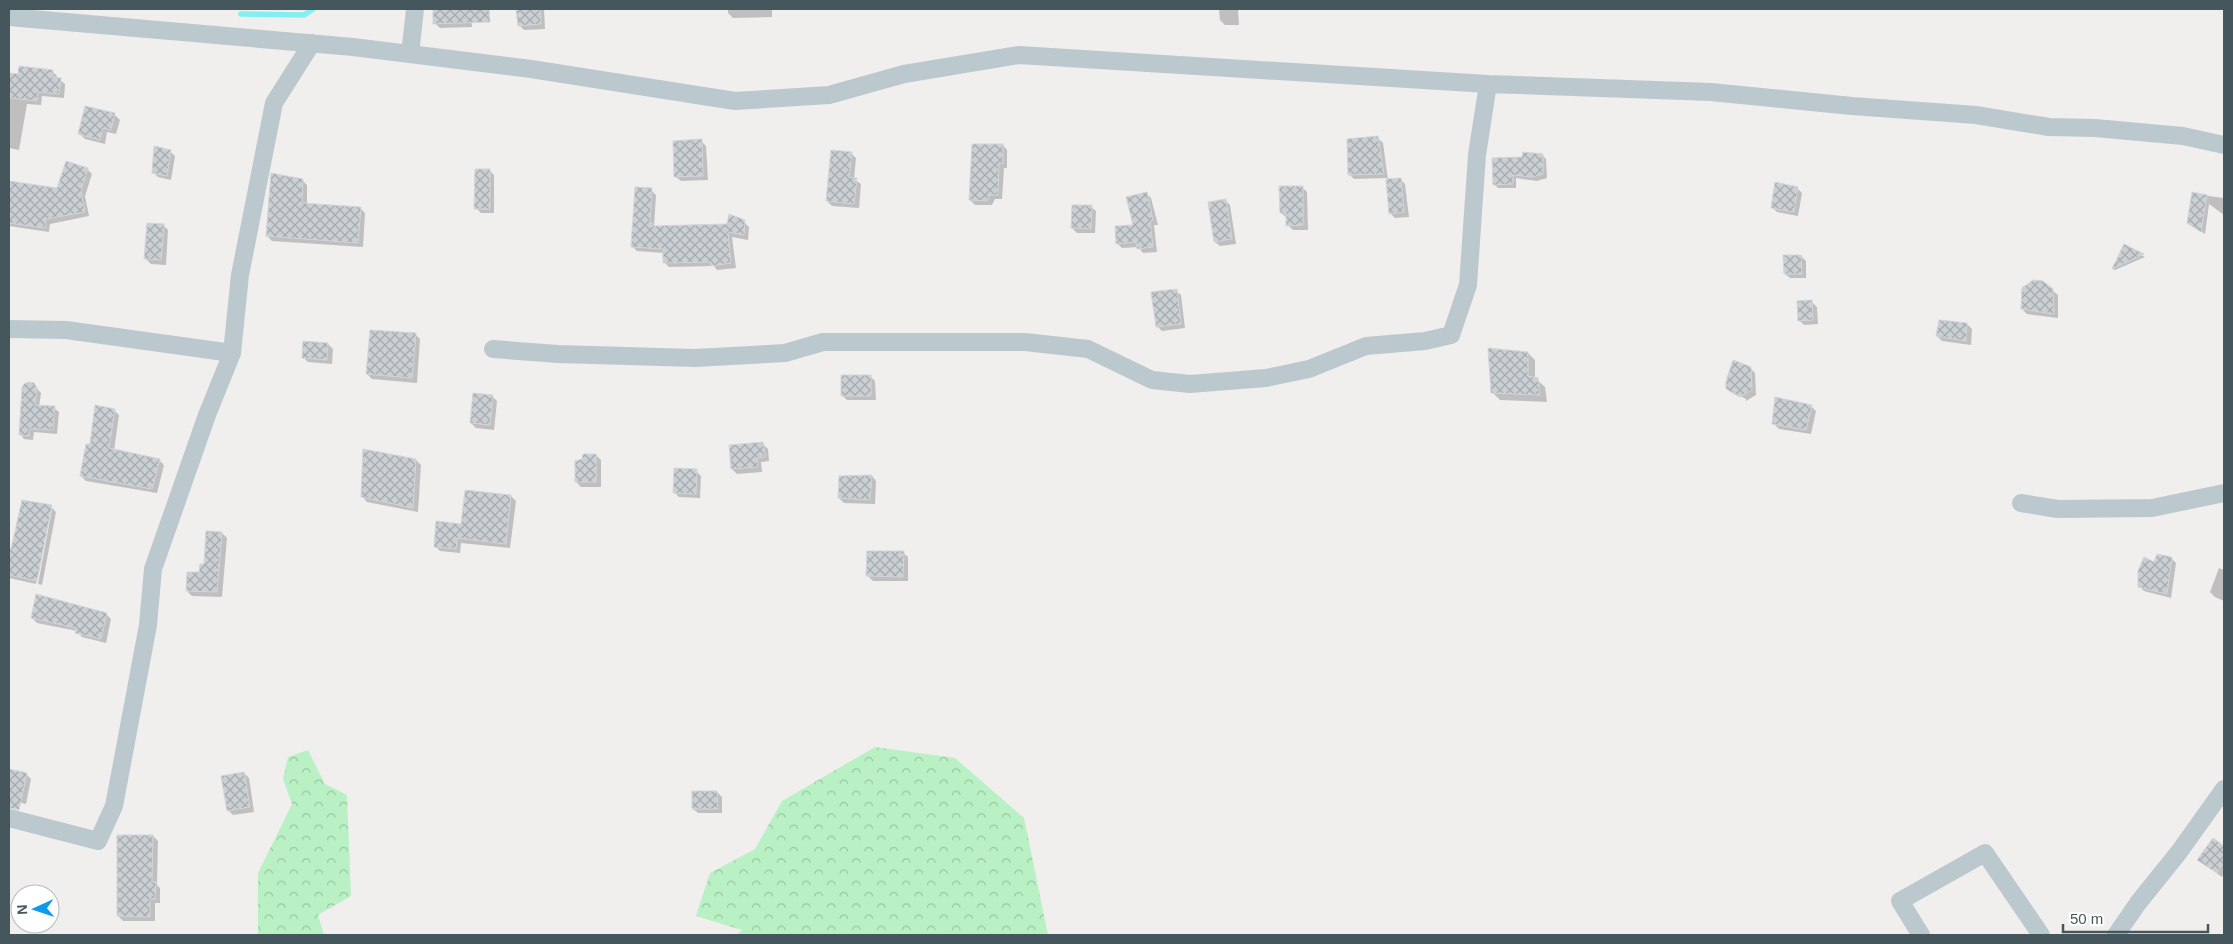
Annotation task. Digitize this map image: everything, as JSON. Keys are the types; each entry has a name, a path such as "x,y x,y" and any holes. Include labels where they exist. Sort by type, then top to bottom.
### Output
{"street":[{"path":"410,54 415,9"},
{"path":"9,17 312,43 410,54 541,71 735,101 829,95 904,74 1019,55 1488,84 1711,92 1852,106 1976,115 2049,127 2095,128 2182,136 2224,145"},
{"path":"9,818 98,841 114,806 148,626 153,569 207,414 232,353 240,275 274,103 312,43"},
{"path":"493,349 558,354 694,358 785,353 823,342 1025,342 1088,348 1152,380 1190,384 1266,378 1309,369 1366,346 1425,341 1451,335 1468,285 1477,155 1488,84"},
{"path":"9,328 66,330 232,353"},
{"path":"2021,503 2058,509 2152,508 2224,492"},
{"path":"2116,935 2224,789"},
{"path":"1921,935 1900,902 1985,853 2041,935"}],"green space":[{"path":"875,747 955,758 1024,818 1048,935 737,935 742,930 696,916 710,873 755,849 782,801"},
{"path":"308,750 325,784 347,795 351,896 318,915 324,935 258,935 258,873 292,804 283,779 288,757"}],"building":[{"path":"433,9 489,9 490,22 433,24"},
{"path":"516,9 540,9 541,24 518,26"},
{"path":"19,66 53,70 52,77 61,78 59,94 38,92 37,101 9,98 9,73 18,74"},
{"path":"85,106 115,113 111,130 103,128 100,140 78,134"},
{"path":"1378,136 1384,174 1348,175 1347,139"},
{"path":"702,139 703,176 674,177 673,141"},
{"path":"972,144 1003,144 1003,164 999,163 998,195 990,195 987,201 969,200"},
{"path":"154,146 171,150 167,176 152,173"},
{"path":"831,150 852,152 849,177 857,178 854,204 826,201"},
{"path":"1523,152 1543,154 1543,174 1532,177 1513,175 1513,184 1493,185 1492,158 1522,157"},
{"path":"66,161 88,168 81,190 85,212 46,219 45,228 9,223 9,181 57,188"},
{"path":"475,169 490,169 490,209 474,209"},
{"path":"271,173 303,179 302,203 361,207 358,243 266,236"},
{"path":"1401,178 1404,212 1389,214 1386,179"},
{"path":"1775,182 1798,187 1794,212 1771,208"},
{"path":"1279,186 1303,186 1303,225 1286,226 1286,213 1280,213"},
{"path":"635,187 652,188 650,223 652,223 652,226 727,224 729,214 745,220 744,235 728,232 731,263 711,266 711,262 663,263 663,249 631,247"},
{"path":"1147,192 1153,220 1150,221 1153,247 1137,249 1136,242 1116,244 1115,226 1133,225 1126,197"},
{"path":"2192,192 2207,195 2201,232 2187,223"},
{"path":"1226,199 1232,239 1214,242 1208,202"},
{"path":"1072,205 1092,205 1091,229 1071,228"},
{"path":"147,223 164,224 161,260 144,259"},
{"path":"2124,244 2144,254 2112,269"},
{"path":"1783,255 1801,255 1802,274 1784,274"},
{"path":"2033,280 2043,281 2053,289 2054,314 2021,309 2022,288"},
{"path":"1177,289 1181,324 1156,327 1151,292"},
{"path":"1812,300 1813,320 1798,321 1797,301"},
{"path":"1939,320 1967,323 1966,341 1936,336"},
{"path":"370,330 416,333 412,378 366,374"},
{"path":"303,341 328,343 327,360 302,358"},
{"path":"1488,348 1528,352 1528,376 1538,378 1540,395 1491,393"},
{"path":"1733,360 1751,367 1752,390 1740,397 1726,389 1726,381"},
{"path":"841,375 871,375 871,396 841,396"},
{"path":"34,383 37,388 35,405 55,406 53,430 30,429 29,436 19,435 22,388 24,384"},
{"path":"473,393 493,395 490,425 470,423"},
{"path":"1775,397 1812,405 1806,430 1772,424"},
{"path":"95,405 115,409 109,448 160,459 152,489 80,476 86,444 90,444"},
{"path":"763,442 765,457 757,458 758,467 731,469 729,445"},
{"path":"363,449 416,459 413,508 361,497"},
{"path":"583,454 596,454 596,482 575,482 575,461 582,459"},
{"path":"674,468 697,469 696,494 673,493"},
{"path":"872,475 870,500 838,498 839,476"},
{"path":"465,490 511,495 506,544 457,538 456,549 434,547 436,521 461,524"},
{"path":"22,500 52,505 37,581 9,575 9,549 11,549"},
{"path":"206,531 222,532 217,592 186,591 187,572 199,572 200,564 204,564"},
{"path":"867,551 904,551 903,577 866,576"},
{"path":"2157,554 2172,557 2167,594 2138,587 2138,571 2144,557 2154,562"},
{"path":"36,594 107,613 101,639 75,633 76,628 31,618"},
{"path":"9,769 27,773 19,810 9,808"},
{"path":"244,772 250,807 227,811 221,776"},
{"path":"692,791 717,791 718,809 692,809"},
{"path":"117,835 153,835 152,882 156,882 155,899 150,899 150,917 117,916"},
{"path":"2213,838 2224,846 2224,862 2217,873 2197,860"}],"waterway":[{"path":"241,14 304,15 313,9"}]}
